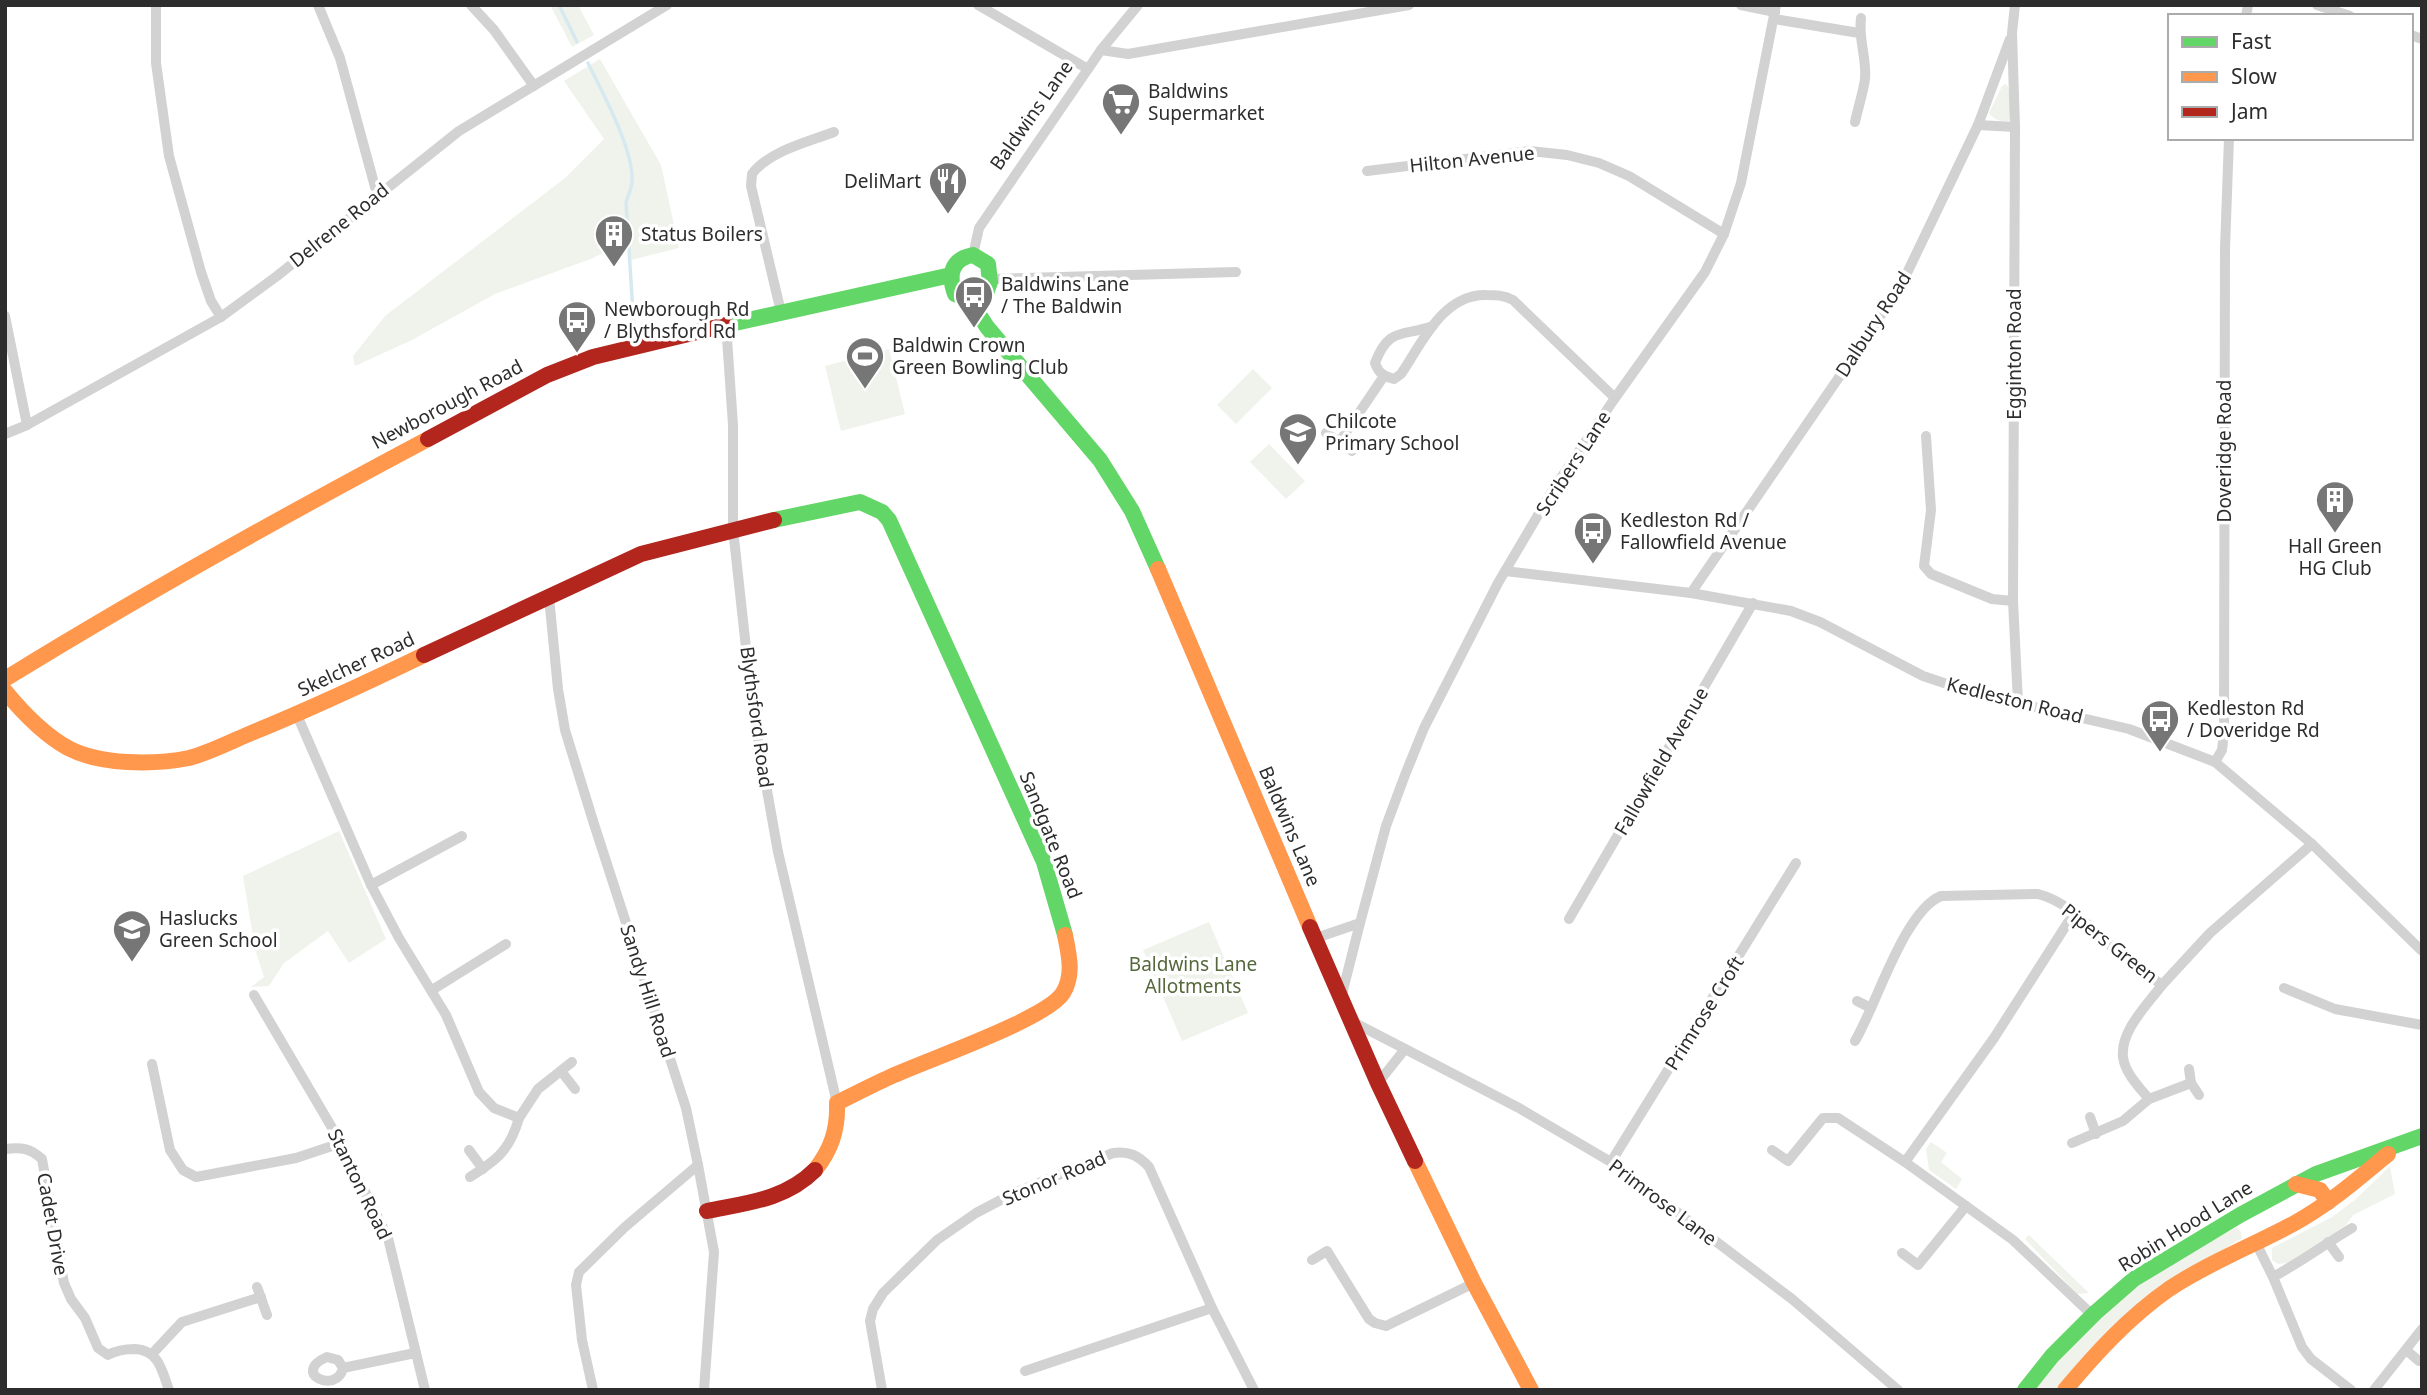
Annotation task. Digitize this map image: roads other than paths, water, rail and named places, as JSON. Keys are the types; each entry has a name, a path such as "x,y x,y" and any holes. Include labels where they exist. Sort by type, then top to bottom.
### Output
{"street":[{"path":"156,5 156,63 169,156 201,272 211,301 221,317"},
{"path":"318,5 340,58 375,187 380,193"},
{"path":"471,5 494,30 534,86"},
{"name":"Delrene Road","path":"5,434 27,425 221,317 277,276 459,131 667,5"},
{"path":"978,5 1088,69"},
{"name":"Baldwins Lane","path":"973,255 978,228 1101,50 1138,5"},
{"path":"1101,50 1128,54 1409,5"},
{"path":"1741,5 1859,33"},
{"name":"Egginton Road","path":"2015,5 2012,33 2015,127 2013,601 2018,703"},
{"path":"2317,5 2344,14"},
{"name":"Scribers Lane","path":"1341,998 1387,826 1424,728 1505,571 1555,488 1705,272 1724,234 1741,183 1775,12"},
{"path":"1854,122 1865,79 1864,51 1859,33 1861,18"},
{"name":"Dalbury Road","path":"1691,593 1870,332 1907,273 1978,125 2012,33"},
{"path":"1978,125 2015,127"},
{"path":"781,313 751,186 752,174 778,154 834,132"},
{"name":"Doveridge Road","path":"2215,762 2222,750 2224,733 2225,247 2229,140"},
{"name":"Hilton Avenue","path":"1367,171 1530,152 1558,153 1600,163 1629,176 1724,234"},
{"path":"973,255 988,264 992,279 990,289 986,296 975,302 965,300 955,294 951,275 956,261 973,255"},
{"path":"992,279 1236,272"},
{"name":"Newborough Road","path":"5,679 94,624 258,530 514,390 593,356 951,275"},
{"path":"1433,326 1418,332 1399,333 1390,338 1374,363 1377,371 1394,379 1401,374 1433,326 1460,299 1482,295 1506,296 1615,398"},
{"name":"Baldwins Lane","path":"975,302 987,327 1100,460 1132,511 1378,1083 1474,1283 1531,1390"},
{"path":"5,316 27,425"},
{"name":"Blythsford Road","path":"726,324 733,425 733,529 755,724 778,852 837,1103"},
{"path":"1340,441 1384,376"},
{"path":"1326,433 1352,451"},
{"path":"1926,436 1931,510 1924,566 1931,574 1992,599 2013,601"},
{"name":"Sandgate Road","path":"733,529 860,502 882,512 911,568 1044,862 1068,947 1071,964 1067,983 1063,993 1053,1004 1016,1024 889,1077 837,1103"},
{"name":"Skelcher Road","path":"5,691 45,732 69,748 89,756 142,763 192,757 297,715 641,554 733,529"},
{"name":"Kedleston Road","path":"1505,571 1691,593 1791,611 1820,621 1923,676 1971,692 2129,729 2215,762 2312,844 2422,951"},
{"name":"Sandy Hill Road","path":"549,597 565,730 686,1108 707,1211 714,1252 704,1390"},
{"name":"Fallowfield Avenue","path":"1569,919 1753,604"},
{"path":"297,715 371,885 399,939 446,1015 479,1092 494,1108 519,1118"},
{"path":"371,885 462,836"},
{"name":"Pipers Green","path":"1854,1041 1866,1023 1892,960 1920,912 1941,896 2038,894 2049,897 2074,913 2131,963 2162,985 2210,933 2312,844"},
{"name":"Primrose Croft","path":"1611,1162 1796,863"},
{"path":"1905,1162 1994,1038 2074,913"},
{"path":"1316,938 1360,923"},
{"path":"432,990 506,944"},
{"path":"2149,1099 2126,1067 2124,1051 2132,1027 2162,985"},
{"path":"2284,988 2336,1009 2422,1025"},
{"name":"Stanton Road","path":"254,995 341,1143 388,1238 425,1390"},
{"path":"1857,1001 1871,1008"},
{"name":"Primrose Lane","path":"1353,1022 1519,1108 1611,1162 1792,1299 1898,1390"},
{"path":"1378,1083 1405,1049"},
{"path":"470,1177 494,1162 513,1139 519,1118 538,1089 572,1062"},
{"path":"152,1064 170,1150 183,1170 196,1177 296,1158 341,1143"},
{"path":"2189,1069 2191,1083 2199,1095"},
{"path":"561,1071 575,1089"},
{"path":"2072,1143 2123,1122 2149,1099 2191,1083"},
{"path":"707,1211 777,1196 808,1178 822,1163 831,1145 838,1114 837,1103"},
{"path":"2090,1117 2096,1134"},
{"path":"1772,1150 1788,1161 1823,1118 1838,1118 1905,1162 2013,1240 2087,1310 2095,1313"},
{"name":"Robin Hood Lane","path":"2025,1390 2052,1356 2134,1279 2239,1215 2316,1174 2422,1136"},
{"name":"Robin Hood Lane","path":"2065,1390 2088,1362 2151,1302 2201,1269 2293,1224 2328,1202 2398,1146"},
{"name":"Cadet Drive","path":"5,1149 22,1147 42,1159 64,1283 71,1299 85,1318 98,1348 108,1355 129,1349 142,1349 152,1353"},
{"path":"469,1150 483,1169"},
{"name":"Stonor Road","path":"881,1390 870,1321 873,1309 883,1293 937,1240 976,1213 1014,1193 1113,1153 1123,1152 1132,1153 1149,1167 1212,1308 1254,1390"},
{"path":"593,1390 582,1340 576,1284 579,1272 625,1227 698,1165"},
{"path":"2296,1184 2312,1185 2321,1189 2328,1202"},
{"path":"1902,1252 1918,1265 1966,1206"},
{"path":"2273,1277 2300,1263 2352,1228"},
{"path":"2255,1241 2302,1347 2311,1359 2351,1390"},
{"path":"2328,1242 2339,1257"},
{"path":"1312,1260 1326,1251 1369,1318 1375,1324 1386,1326 1474,1283"},
{"path":"169,1390 158,1360 152,1353 182,1322 259,1292 267,1315"},
{"path":"1025,1371 1212,1308"},
{"path":"2374,1390 2422,1329"},
{"path":"2406,1350 2419,1361"},
{"path":"343,1368 415,1353"},
{"path":"2329,1390 2336,1380"}],"waterway":[{"path":"559,5 577,42"},
{"path":"588,63 623,138 631,168 632,184 626,202 634,329"}],"place":[{"name":"Baldwins Supermarket","path":"1121,136"},
{"name":"DeliMart","path":"948,215"},
{"name":"Status Boilers","path":"614,268"},
{"name":"Baldwins Lane / The Baldwin","path":"974,329"},
{"name":"Newborough Rd / Blythsford Rd","path":"577,354"},
{"name":"Baldwin Crown Green Bowling Club","path":"865,390"},
{"name":"Chilcote Primary School","path":"1298,466"},
{"name":"Hall Green HG Club","path":"2335,534"},
{"name":"Kedleston Rd / Fallowfield Avenue","path":"1593,565"},
{"name":"Kedleston Rd / Doveridge Rd","path":"2160,753"},
{"name":"Haslucks Green School","path":"132,963"}],"park label":[{"name":"Baldwins Lane Allotments","path":"1193,975"}]}
